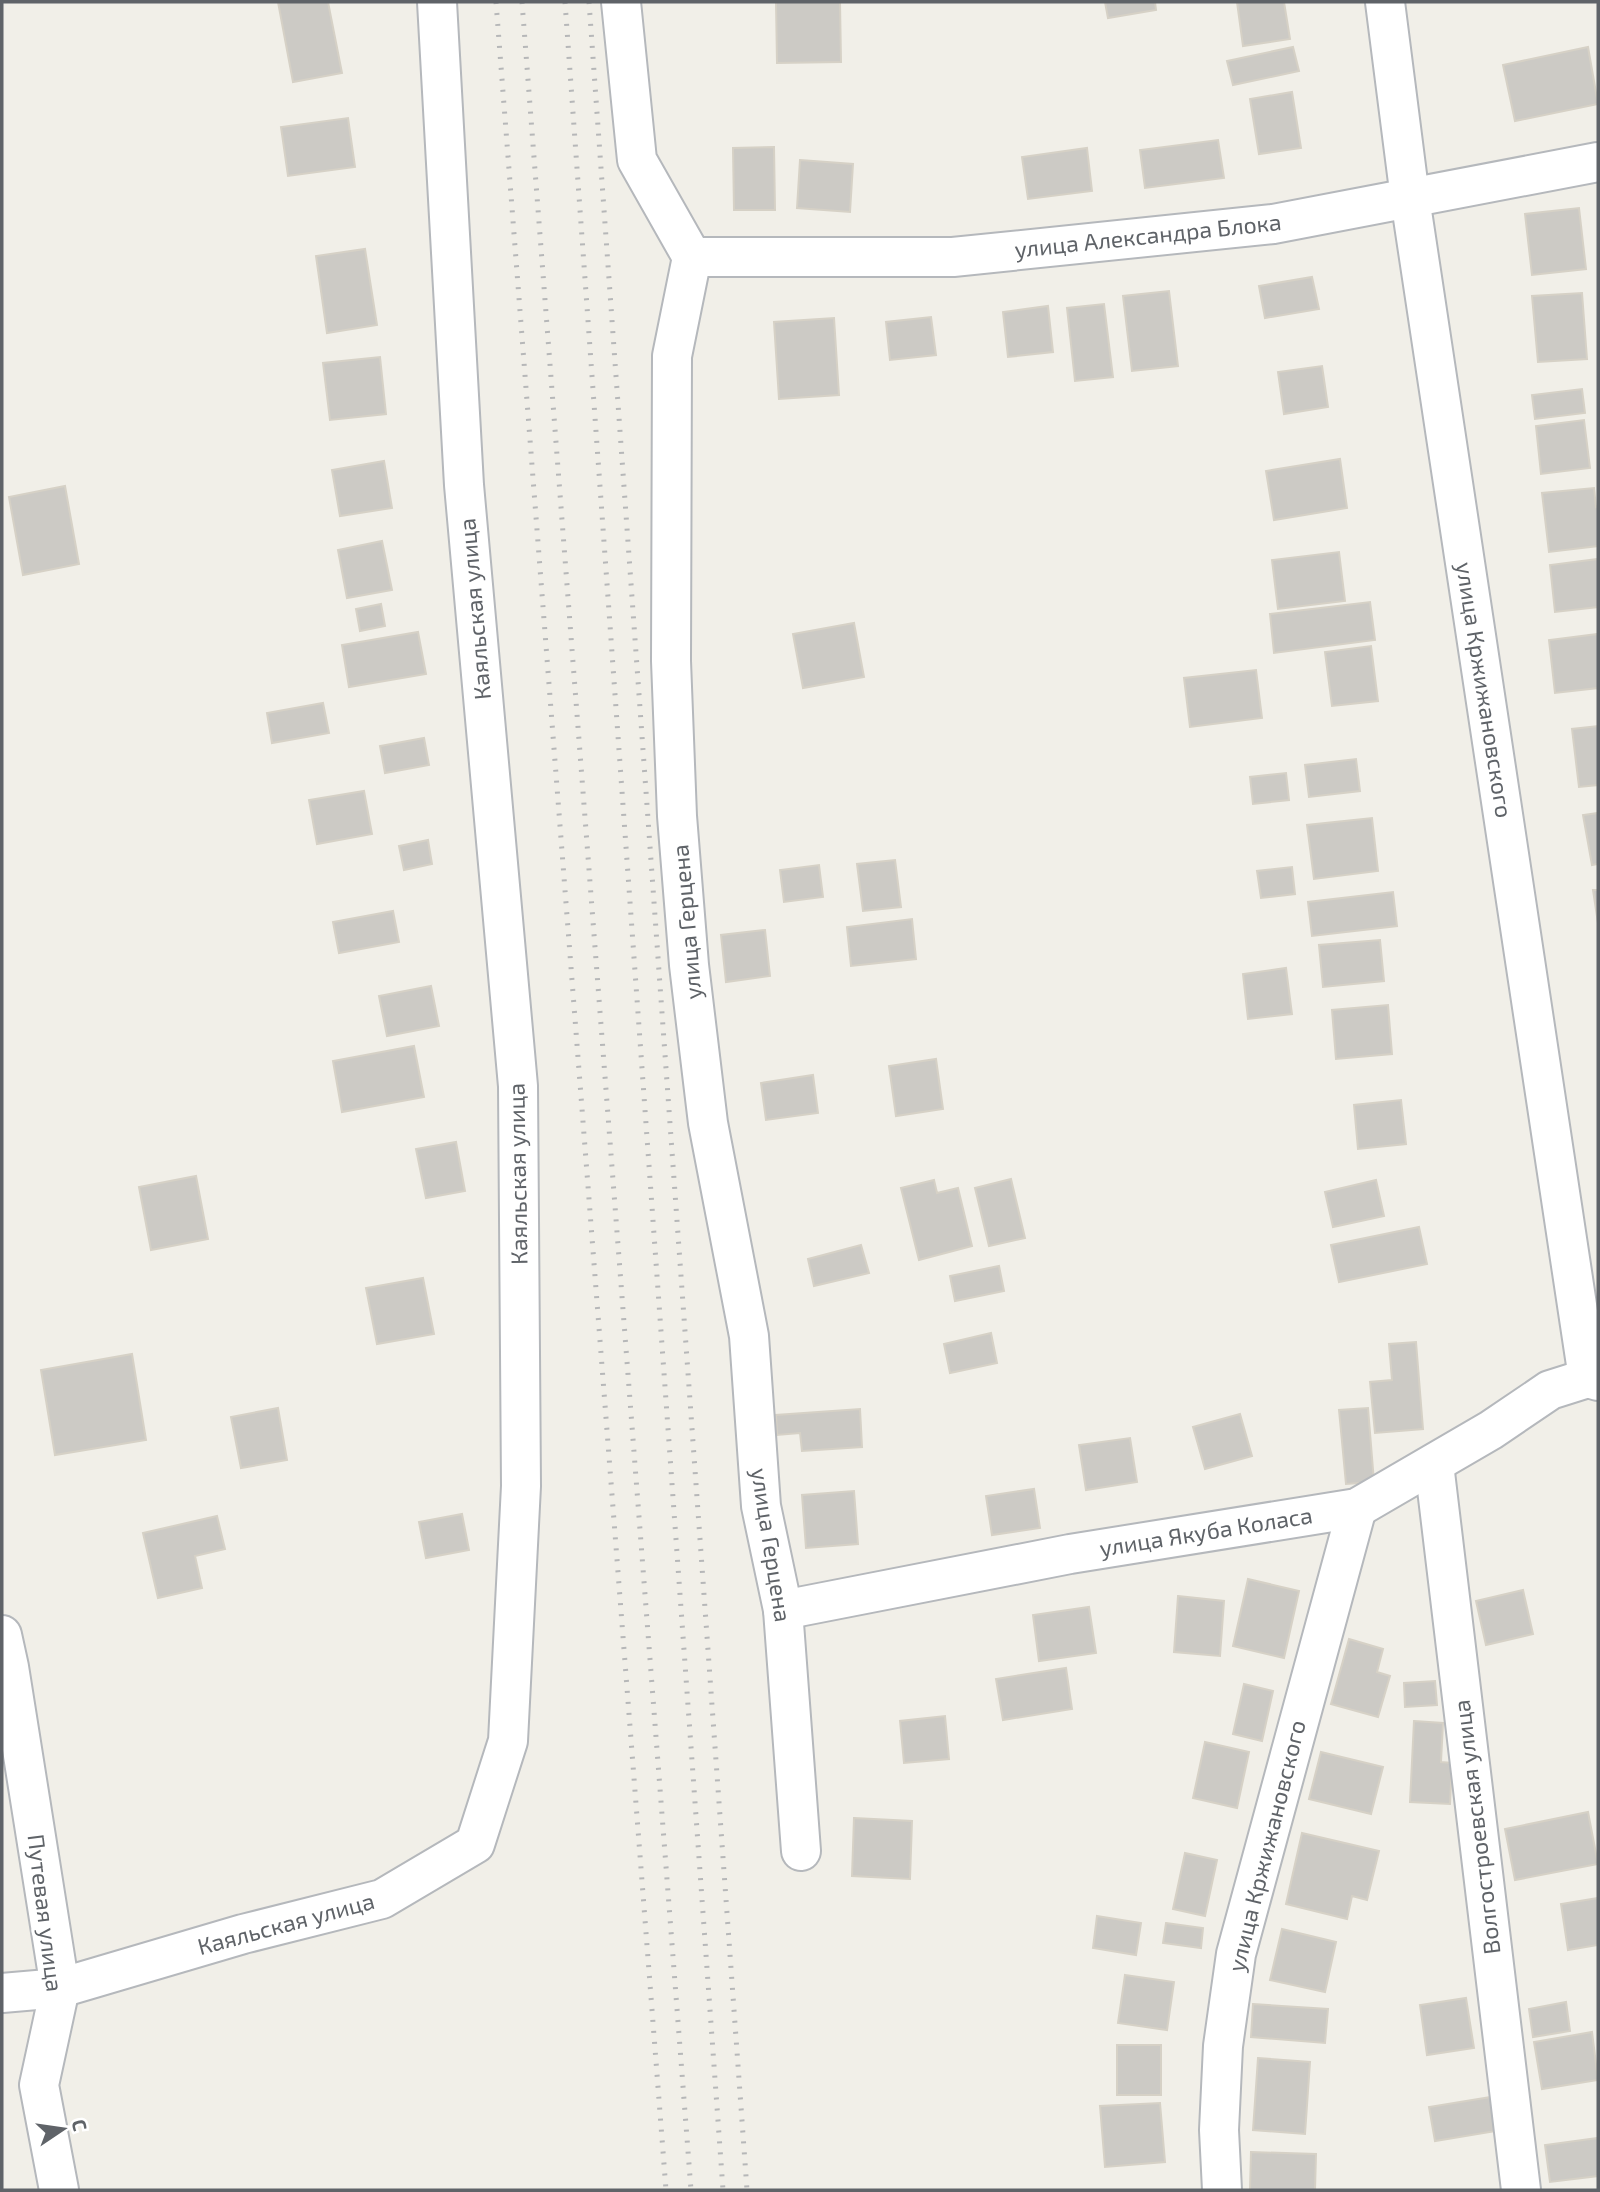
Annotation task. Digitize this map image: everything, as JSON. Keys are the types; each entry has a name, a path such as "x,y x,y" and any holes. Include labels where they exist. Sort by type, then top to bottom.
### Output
{"street":[{"name":"Каяльская улица","path":"2,1993 60,1988 243,1934 382,1899 475,1844 508,1741 522,1486 518,1086 464,485 437,2"},
{"path":"621,2 638,160 692,257"},
{"name":"улица Кржижановского","path":"1385,2 1410,198 1593,1380"},
{"name":"улица Александра Блока","path":"692,257 953,257 1273,224 1598,162"},
{"name":"улица Герцена","path":"692,257 673,356 671,661 677,816 689,965 708,1123 749,1336 761,1506 783,1610 801,1851"},
{"name":"улица Якуба Коласа","path":"783,1610 1070,1554 1357,1508 1491,1430 1550,1390 1593,1380"},
{"name":"Волгостроевская улица","path":"1434,1464 1521,2190"},
{"name":"улица Кржижановского","path":"1222,2190 1219,2130 1223,2046 1236,1954 1357,1508"},
{"name":"Путевая улица","path":"2,1634 60,1988 39,2085 59,2190"}],"building":[{"path":"278,2 328,2 342,73 293,82"},
{"path":"776,2 840,2 841,62 777,63"},
{"path":"1105,2 1155,2 1156,10 1108,18"},
{"path":"1237,2 1284,2 1290,39 1243,46"},
{"path":"1293,47 1299,71 1233,85 1227,61"},
{"path":"1588,47 1598,104 1515,121 1503,65"},
{"path":"1292,92 1301,148 1259,154 1250,99"},
{"path":"348,118 355,167 288,176 281,127"},
{"path":"1218,140 1224,178 1145,188 1140,150"},
{"path":"774,147 775,210 734,210 733,148"},
{"path":"1087,148 1092,191 1028,199 1022,157"},
{"path":"800,160 853,164 850,212 797,208"},
{"path":"1579,208 1586,269 1532,275 1525,214"},
{"path":"365,249 377,325 327,333 316,256"},
{"path":"1312,277 1319,309 1265,318 1259,286"},
{"path":"1169,291 1178,366 1132,371 1123,296"},
{"path":"1582,293 1587,359 1538,362 1532,296"},
{"path":"1104,304 1113,377 1075,381 1067,308"},
{"path":"1048,306 1053,352 1008,357 1003,312"},
{"path":"931,317 936,355 890,360 886,322"},
{"path":"834,318 839,395 779,399 774,322"},
{"path":"380,357 386,414 330,420 323,363"},
{"path":"1322,366 1328,407 1284,414 1278,372"},
{"path":"1582,389 1585,413 1535,419 1532,395"},
{"path":"1584,420 1590,468 1541,474 1536,426"},
{"path":"1340,459 1347,508 1274,520 1266,471"},
{"path":"384,461 392,508 340,516 332,470"},
{"path":"65,486 79,564 23,575 9,497"},
{"path":"1594,488 1596,507 1598,506 1598,546 1549,552 1542,493"},
{"path":"382,541 392,590 347,598 338,550"},
{"path":"1339,552 1345,601 1278,609 1272,560"},
{"path":"1598,559 1598,607 1555,612 1550,565"},
{"path":"1370,602 1375,640 1274,653 1270,614"},
{"path":"381,604 385,626 360,631 356,609"},
{"path":"854,623 864,677 803,688 793,634"},
{"path":"418,632 426,674 349,687 342,645"},
{"path":"1598,634 1598,688 1555,693 1549,640"},
{"path":"1371,646 1378,701 1332,706 1325,652"},
{"path":"1256,670 1262,718 1190,727 1184,678"},
{"path":"323,703 329,733 272,743 267,713"},
{"path":"1598,726 1598,785 1579,787 1572,729"},
{"path":"424,738 429,765 385,773 380,746"},
{"path":"1356,759 1360,791 1309,797 1305,765"},
{"path":"1286,773 1289,800 1253,804 1250,777"},
{"path":"364,791 372,834 317,844 309,800"},
{"path":"1598,813 1598,864 1592,865 1583,815"},
{"path":"1372,818 1378,871 1314,879 1307,825"},
{"path":"428,840 432,864 404,870 399,846"},
{"path":"895,860 901,907 863,911 857,864"},
{"path":"819,865 823,897 784,902 780,870"},
{"path":"1292,867 1295,894 1261,898 1257,871"},
{"path":"1593,890 1598,890 1598,923"},
{"path":"1393,892 1397,926 1312,936 1308,902"},
{"path":"393,911 399,942 339,953 333,922"},
{"path":"912,919 916,959 851,966 847,927"},
{"path":"765,930 770,976 726,982 721,935"},
{"path":"1380,940 1384,981 1323,987 1319,945"},
{"path":"1286,968 1292,1014 1248,1019 1243,974"},
{"path":"431,986 439,1026 387,1036 379,996"},
{"path":"1388,1005 1392,1054 1336,1059 1332,1010"},
{"path":"414,1046 424,1097 342,1112 333,1061"},
{"path":"936,1059 943,1109 896,1116 889,1066"},
{"path":"813,1075 818,1113 766,1120 761,1083"},
{"path":"1401,1100 1406,1144 1358,1149 1354,1105"},
{"path":"456,1142 465,1191 426,1198 416,1149"},
{"path":"196,1176 208,1239 151,1250 139,1187"},
{"path":"1011,1179 1025,1238 989,1246 975,1188"},
{"path":"934,1180 937,1193 958,1188 972,1246 919,1260 901,1188"},
{"path":"1376,1180 1384,1216 1333,1227 1325,1192"},
{"path":"1419,1227 1427,1264 1339,1282 1331,1245"},
{"path":"861,1245 869,1273 814,1286 808,1259"},
{"path":"999,1266 1004,1291 955,1301 950,1276"},
{"path":"423,1278 434,1334 377,1344 366,1288"},
{"path":"991,1333 997,1363 950,1373 944,1344"},
{"path":"1416,1342 1423,1429 1375,1433 1370,1382 1392,1380 1389,1344"},
{"path":"132,1354 146,1440 55,1455 41,1370"},
{"path":"278,1408 287,1460 241,1468 231,1417"},
{"path":"1368,1408 1374,1482 1346,1484 1339,1410"},
{"path":"860,1409 862,1447 802,1451 800,1433 777,1435 776,1415"},
{"path":"1240,1414 1252,1456 1205,1469 1193,1427"},
{"path":"1130,1438 1137,1482 1086,1490 1079,1445"},
{"path":"1034,1489 1040,1528 992,1535 986,1496"},
{"path":"854,1491 858,1544 806,1548 802,1495"},
{"path":"462,1514 469,1550 426,1558 419,1522"},
{"path":"217,1516 225,1549 195,1556 202,1588 158,1598 143,1533"},
{"path":"1248,1579 1299,1591 1284,1658 1233,1646"},
{"path":"1523,1590 1533,1634 1486,1645 1476,1601"},
{"path":"1178,1596 1224,1601 1220,1656 1174,1652"},
{"path":"1089,1607 1096,1653 1039,1661 1033,1615"},
{"path":"1349,1639 1383,1649 1377,1672 1390,1676 1378,1717 1331,1704"},
{"path":"1066,1668 1072,1709 1003,1720 996,1679"},
{"path":"1435,1681 1437,1705 1405,1707 1404,1683"},
{"path":"1244,1684 1273,1691 1262,1741 1233,1734"},
{"path":"945,1716 949,1759 904,1763 900,1721"},
{"path":"1414,1721 1443,1723 1441,1762 1452,1763 1450,1804 1410,1802"},
{"path":"1205,1742 1249,1752 1237,1808 1193,1798"},
{"path":"1321,1752 1383,1767 1371,1814 1309,1799"},
{"path":"1588,1812 1598,1864 1515,1880 1505,1829"},
{"path":"854,1818 912,1821 910,1879 852,1876"},
{"path":"1302,1833 1379,1851 1367,1900 1352,1896 1347,1919 1286,1904"},
{"path":"1185,1853 1217,1860 1205,1916 1173,1909"},
{"path":"1598,1898 1598,1945 1568,1950 1561,1904"},
{"path":"1097,1916 1141,1923 1136,1955 1093,1948"},
{"path":"1166,1923 1203,1928 1201,1948 1163,1943"},
{"path":"1282,1929 1336,1942 1325,1992 1270,1980"},
{"path":"1125,1975 1174,1982 1167,2030 1118,2023"},
{"path":"1466,1998 1474,2048 1427,2055 1420,2005"},
{"path":"1566,2002 1570,2031 1533,2037 1529,2009"},
{"path":"1253,2004 1328,2009 1325,2043 1251,2037"},
{"path":"1592,2032 1598,2080 1542,2089 1534,2042"},
{"path":"1117,2045 1161,2045 1161,2095 1117,2095"},
{"path":"1258,2058 1310,2062 1305,2134 1253,2130"},
{"path":"1491,2097 1496,2131 1435,2141 1429,2107"},
{"path":"1160,2103 1165,2162 1105,2167 1100,2106"},
{"path":"1598,2138 1598,2176 1550,2182 1545,2145"},
{"path":"1251,2152 1316,2154 1315,2190 1250,2190"}],"railway":[{"path":"496,2 666,2190"},
{"path":"522,2 691,2190"},
{"path":"565,2 723,2190"},
{"path":"589,2 747,2190"}]}
